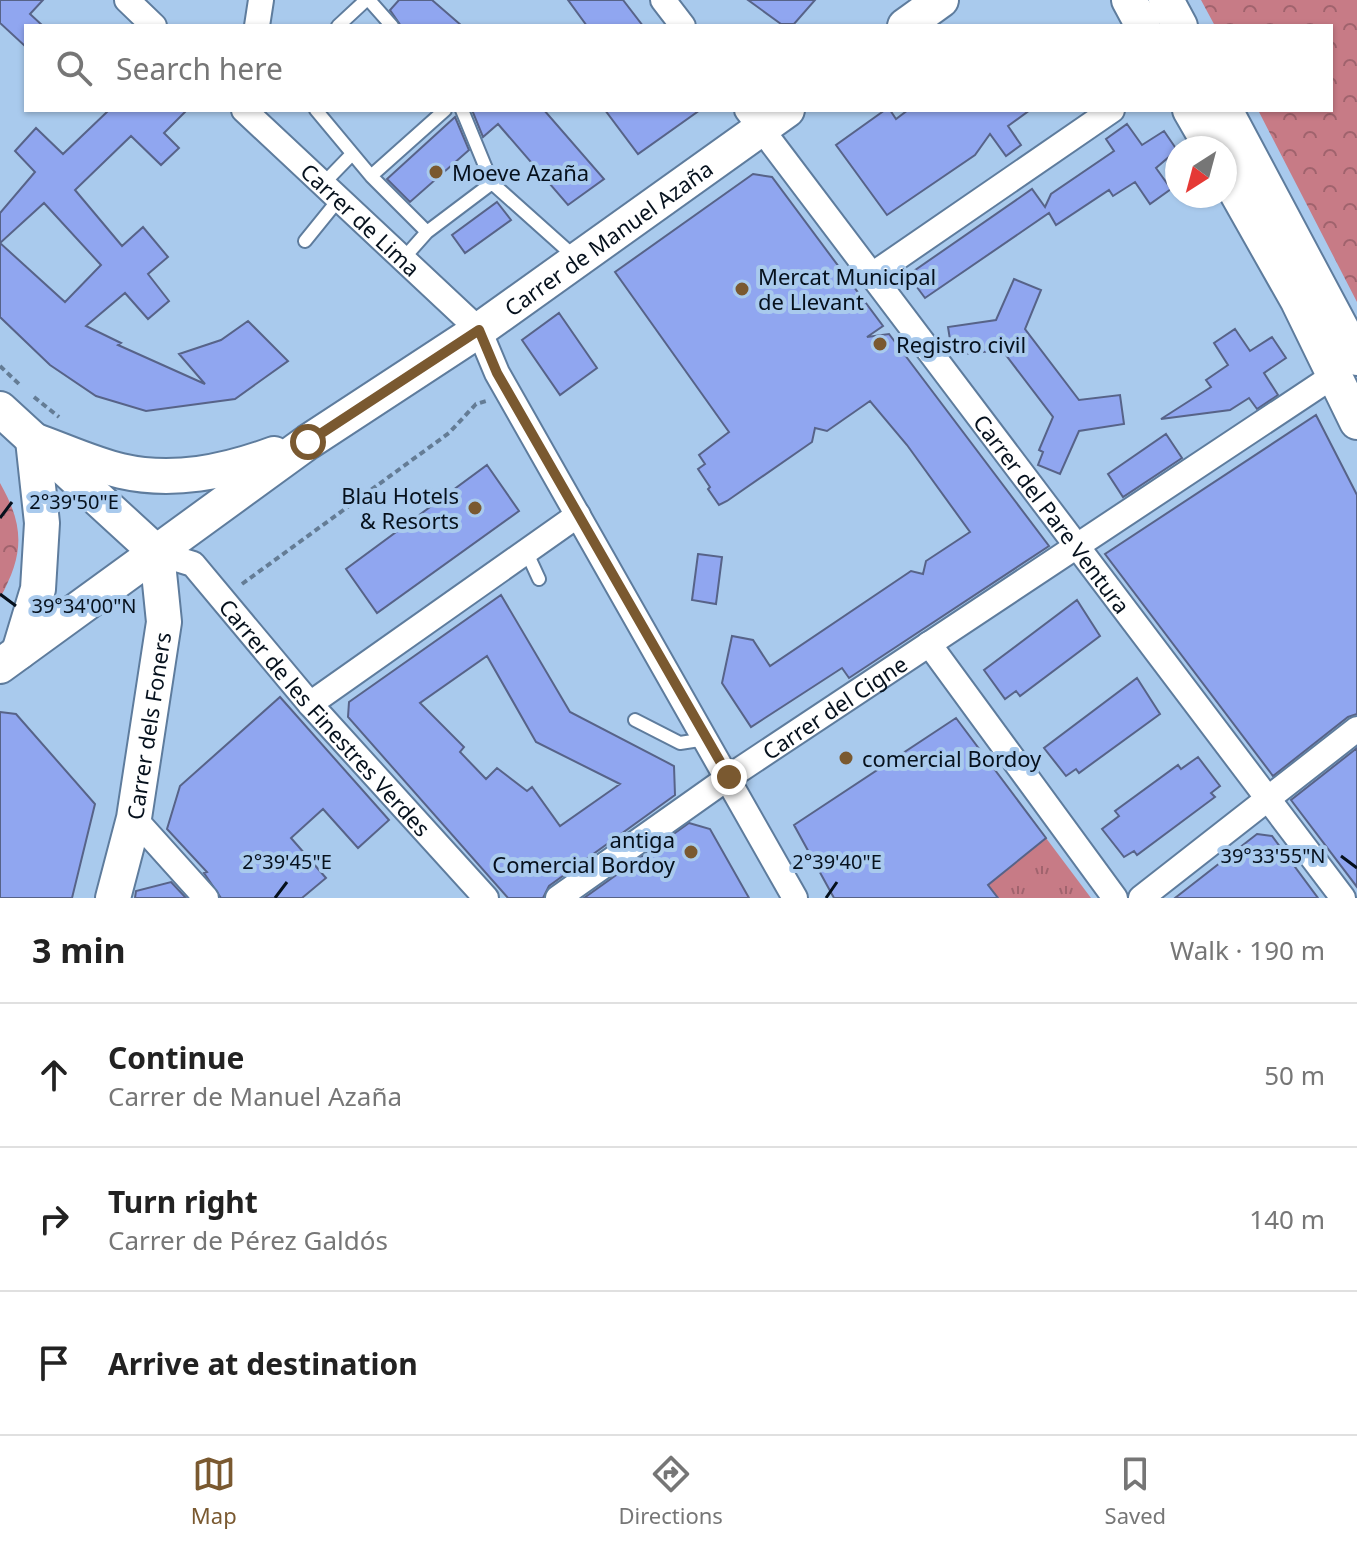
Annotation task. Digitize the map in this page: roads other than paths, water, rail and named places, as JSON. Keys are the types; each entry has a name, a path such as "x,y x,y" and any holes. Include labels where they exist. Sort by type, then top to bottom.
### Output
{"street":[{"path":"127,0 152,24"},
{"path":"257,24 261,0"},
{"path":"663,0 681,24"},
{"path":"908,24 941,0"},
{"path":"1129,0 1142,24"},
{"path":"1166,0 1179,24"},
{"name":"Carrer de Lima","path":"246,112 479,330"},
{"path":"872,275 1109,112"},
{"path":"1191,112 1205,136"},
{"path":"1226,112 1345,367 1357,422"},
{"name":"Carrer del Pare Ventura","path":"765,116 872,275 1343,898"},
{"name":"Carrer de Manuel Azaña","path":"10,659 308,442 479,330 765,116"},
{"path":"1237,193 1298,301 1345,367"},
{"path":"479,330 497,373 795,898"},
{"name":"Carrer del Cigne","path":"558,898 729,777 1345,367"},
{"path":"0,409 157,553"},
{"name":"Carrer de Manuel Azaña","path":"10,659 39,576 42,523 33,440 122,471 183,476 232,469 308,442"},
{"path":"310,704 578,515"},
{"name":"Carrer de les Finestres Verdes","path":"157,553 193,564 310,704 486,898"},
{"name":"Carrer dels Foners","path":"113,898 134,818 164,622 157,553"},
{"path":"929,644 1115,898"},
{"path":"1141,898 1357,729"},
{"path":"134,818 206,898"}],"lane":[{"path":"340,24 368,0 390,24"},
{"path":"318,112 371,176 427,232"},
{"path":"371,176 443,112"},
{"path":"463,112 492,183 577,259"},
{"path":"305,241 352,154"},
{"path":"403,259 427,232 492,183"},
{"path":"527,553 539,579"},
{"path":"635,720 680,743 707,739"}],"place":[{"name":"Moeve Azaña","path":"436,172"},
{"name":"Mercat Municipal de Llevant","path":"742,289"},
{"name":"Registro civil","path":"880,344"},
{"name":"Blau Hotels & Resorts","path":"475,508"},
{"name":"comercial Bordoy","path":"846,758"},
{"name":"antiga Comercial Bordoy","path":"691,852"}]}
